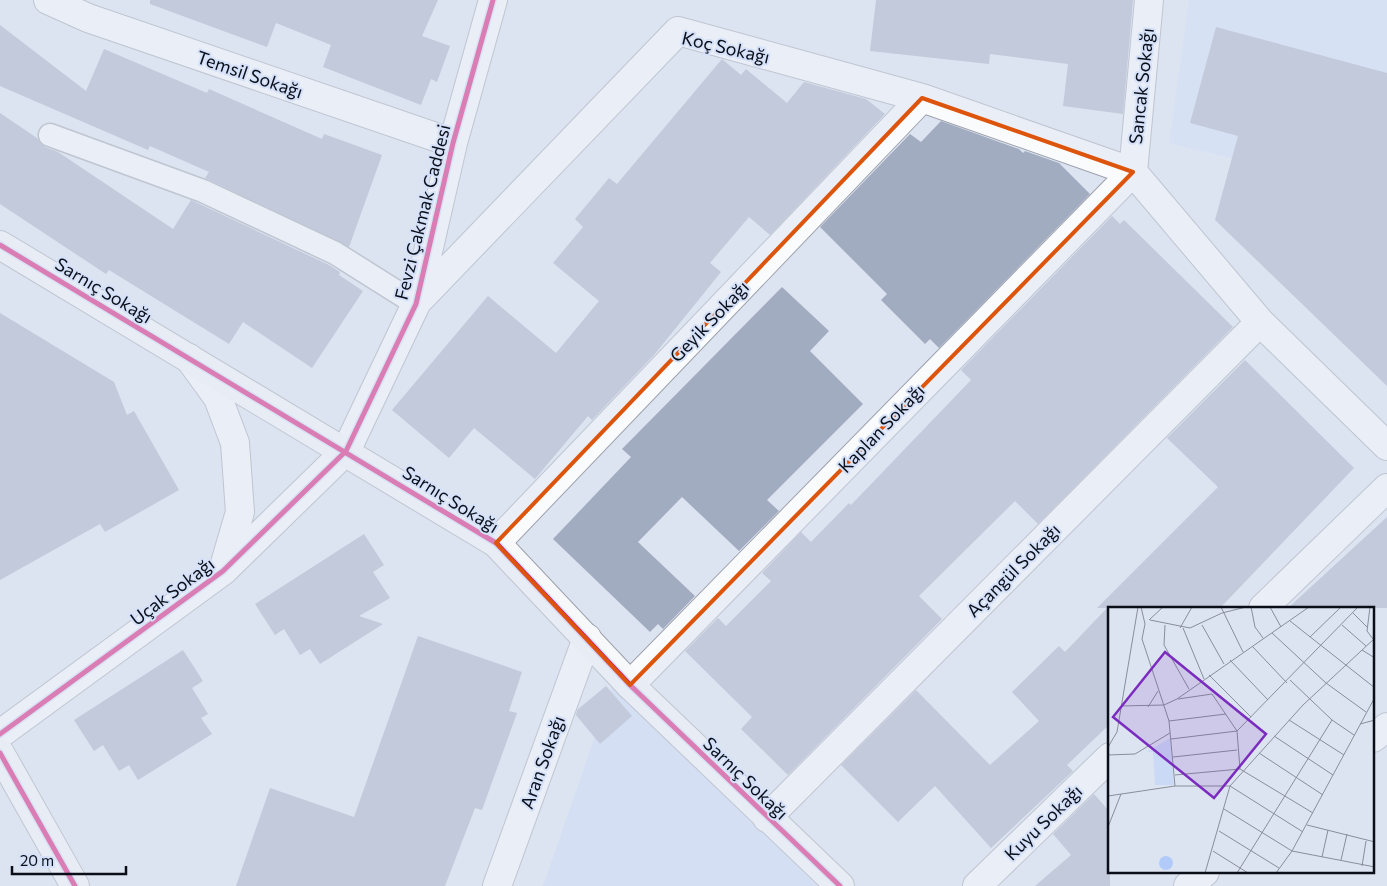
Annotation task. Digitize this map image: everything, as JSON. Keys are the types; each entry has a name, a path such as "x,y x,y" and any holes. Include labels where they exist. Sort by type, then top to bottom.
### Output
{"street":[{"name":"Temsil Sokağı","path":"48,0 88,18 453,143"},
{"name":"Fevzi Çakmak Caddesi","path":"346,451 416,304 453,143 493,0"},
{"name":"Sancak Sokağı","path":"1133,172 1149,0"},
{"name":"Koç Sokağı","path":"416,304 678,32 922,98 1133,172"},
{"name":"Geyik Sokağı","path":"496,543 922,98"},
{"path":"1133,172 1260,322 1387,446"},
{"name":"Kaplan Sokağı","path":"630,685 1133,172"},
{"name":"Sarnıç Sokağı","path":"0,245 346,451 496,543 630,685 840,886"},
{"name":"Açangül Sokağı","path":"767,818 1260,322"},
{"name":"Uçak Sokağı","path":"189,357 218,398 235,443 240,512 223,571"},
{"name":"Uçak Sokağı","path":"0,734 223,571 346,451"},
{"path":"1264,607 1387,488"},
{"name":"Aran Sokağı","path":"497,886 587,638"},
{"path":"1374,737 1387,727"},
{"path":"0,753 75,886"},
{"name":"Kuyu Sokağı","path":"977,886 1108,759"},
{"path":"1188,886 1203,874"}],"lane":[{"path":"50,135 202,191 334,253 416,304"}],"highlighted area":[{"path":"922,98 1133,172 630,685 496,543"}],"shaded area":[{"path":"1189,0 1387,0 1387,196 1169,143"},
{"path":"615,679 817,886 543,886"}],"building":[{"path":"150,0 438,0 422,36 450,46 437,82 431,79 421,105 323,67 331,45 276,23 267,47 150,4"},
{"path":"876,0 1133,0 1123,114 1063,106 1068,64 990,54 989,64 870,51"},
{"path":"0,25 86,91 104,49 207,93 209,89 322,139 324,134 382,155 349,247 205,178 209,172 150,146 148,150 0,86"},
{"path":"1216,27 1387,73 1387,386 1215,220 1238,136 1190,123"},
{"path":"722,59 741,75 746,69 787,103 804,82 866,99 885,114 770,235 749,217 710,263 721,272 654,355 592,420 588,416 535,479 474,428 449,458 392,410 488,296 556,353 599,301 553,263 583,227 575,219 609,178 617,184"},
{"path":"0,113 37,138 45,147 58,152 173,229 191,200 329,265 340,272 339,275 363,291 312,368 243,322 229,344 109,270 106,274 0,204"},
{"path":"941,121 1019,149 1023,153 1025,151 1059,163 1090,194 939,348 930,339 925,344 881,300 887,294 820,227 910,134 921,142"},
{"path":"1112,216 1120,224 1124,220 1233,327 1038,524 1015,501 919,596 942,619 788,775 741,729 752,717 685,651 718,618 726,626 771,581 762,573 801,532 811,542 849,503 851,505 971,380 961,370"},
{"path":"782,287 829,331 810,351 863,404 767,500 779,511 739,551 682,497 638,542 695,596 663,629 658,624 650,632 553,539 631,457 622,449"},
{"path":"0,313 114,382 127,415 134,411 179,490 105,532 100,524 0,580"},
{"path":"1245,360 1354,468 1221,607 1108,607 1108,726 1067,765 1073,771 991,848 935,786 898,822 841,765 916,690 990,765 1039,721 1012,692 1059,646 1065,652 1107,608 1097,608 1218,487 1167,438"},
{"path":"1387,517 1387,608 1289,607"},
{"path":"364,534 384,565 373,572 390,598 359,616 383,624 320,664 310,649 300,655 284,629 275,635 255,604"},
{"path":"418,636 522,672 509,711 517,713 482,810 475,808 445,886 236,886 270,788 354,817"},
{"path":"183,650 203,681 192,688 208,714 201,718 212,734 138,780 129,765 119,771 103,745 94,751 74,720"},
{"path":"606,686 632,716 600,744 576,715 577,710"},
{"path":"1094,794 1108,810 1108,874 1110,874 1110,886 1035,886 1071,855 1053,834"}],"cycle path":[{"path":"0,734 223,571 346,451 416,304 453,143 493,0"},
{"path":"0,245 496,543 630,685 840,886"},
{"path":"0,753 75,886"}]}
